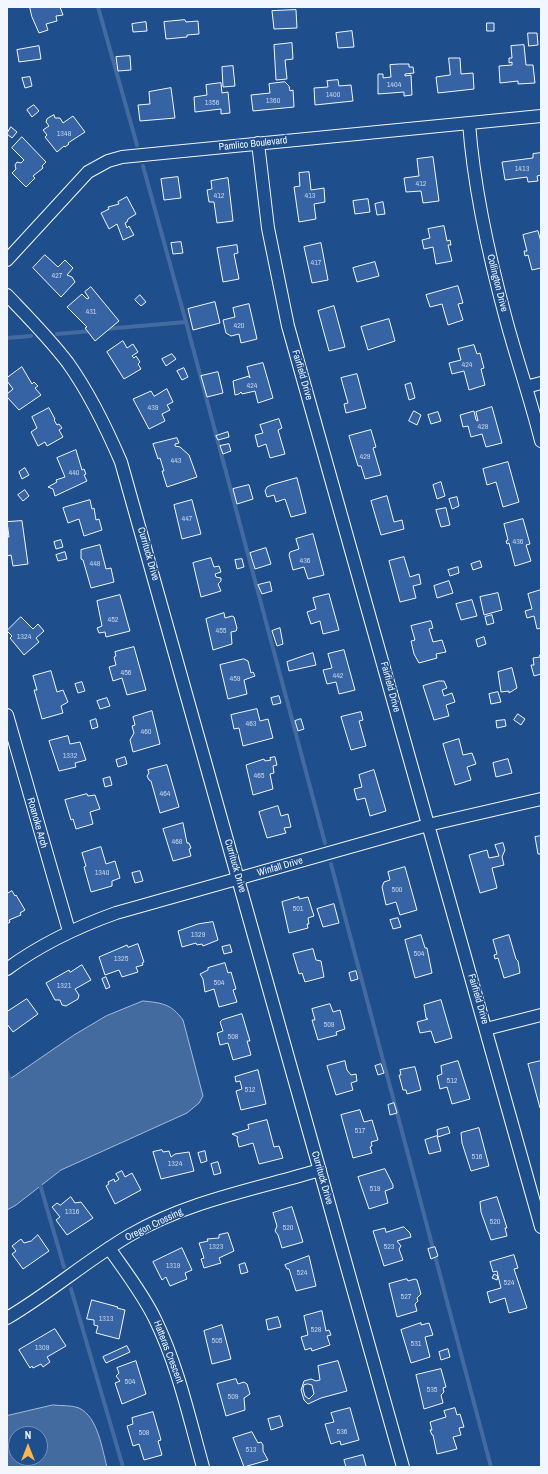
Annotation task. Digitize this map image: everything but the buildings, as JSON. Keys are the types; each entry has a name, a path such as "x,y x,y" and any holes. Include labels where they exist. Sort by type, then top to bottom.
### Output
{"street":[{"name":"Pamlico Boulevard","path":"7,260 88,172 101,164 122,157 541,116"},
{"name":"Collington Drive","path":"469,123 479,210 508,324 541,441"},
{"name":"Fairfield Drive","path":"258,143 261,180 270,242 288,326 541,1227"},
{"name":"Currituck Drive","path":"7,295 67,363 90,398 109,434 121,462 403,1467"},
{"path":"526,387 541,383"},
{"name":"Roanoke Arch","path":"7,715 69,931"},
{"name":"Winfall Drive","path":"7,969 26,954 69,931 116,913 428,826 541,799"},
{"path":"486,1029 541,1015"},
{"name":"Oregon Crossing","path":"7,1318 32,1304 109,1248 131,1235 181,1211 320,1170"},
{"name":"Hatteras Crescent","path":"109,1248 145,1302 168,1349 180,1381 203,1467"}],"water":[{"path":"143,1001 166,1005 183,1020 203,1096 199,1103 187,1113 61,1170 16,1205 7,1210 7,1081 74,1035 106,1016"},
{"path":"53,1405 79,1408 91,1418 101,1443 107,1467 7,1467 7,1416"}],"waterway":[{"path":"98,7 137,145"},
{"path":"143,166 325,843"},
{"path":"105,329 186,322"},
{"path":"57,334 92,331"},
{"path":"7,338 31,336"},
{"path":"331,864 491,1467"},
{"path":"7,1072 11,1084"},
{"path":"39,1181 64,1267"},
{"path":"71,1289 123,1467"}]}
